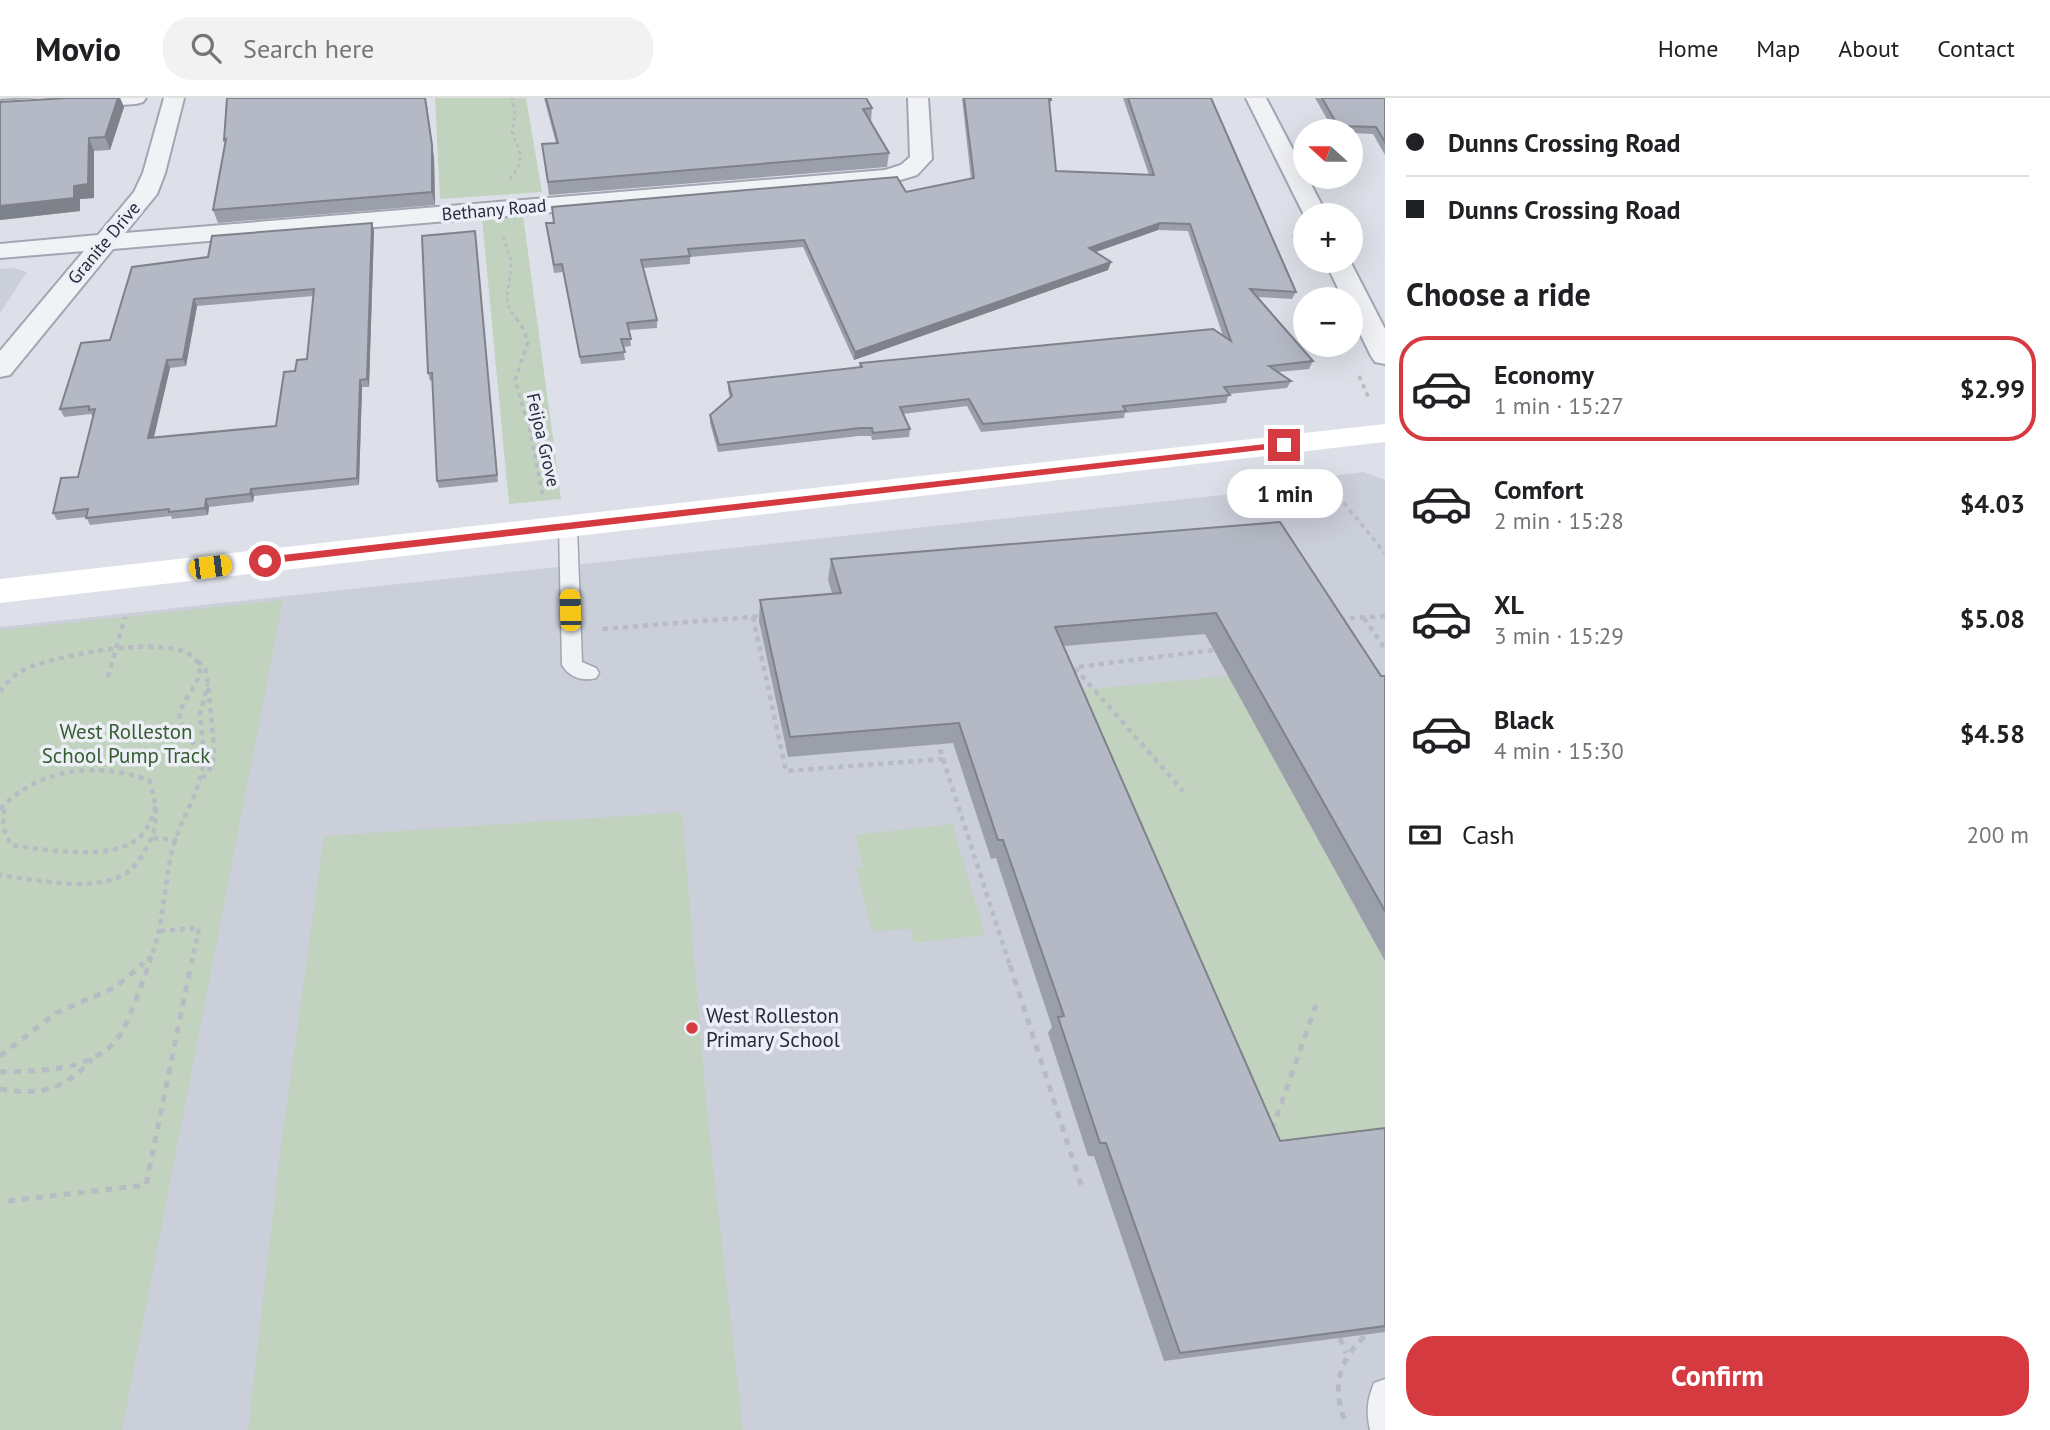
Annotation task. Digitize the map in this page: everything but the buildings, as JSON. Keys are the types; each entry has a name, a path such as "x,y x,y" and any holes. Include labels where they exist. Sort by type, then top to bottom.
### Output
{"main road":[{"path":"0,590 1385,433"}],"street":[{"path":"0,107 136,98"},
{"name":"Granite Drive","path":"0,369 27,333 107,242 149,187 174,98"},
{"name":"Bethany Road","path":"0,251 887,177 909,170 922,159 918,98"},
{"path":"1256,98 1309,203"},
{"path":"1343,273 1385,356"}],"lane":[{"path":"568,527 572,665 579,671 589,673"},
{"path":"1385,1394 1381,1412 1385,1430"}],"path":[{"path":"507,181 516,172 520,155 512,132 515,114 512,98"},
{"name":"Feijoa Grove","path":"502,228 511,264 505,295 509,310 523,328 528,342 518,367 517,389 531,435 543,501"},
{"path":"1321,475 1385,552"},
{"path":"596,630 765,616"},
{"path":"1334,620 1385,616"},
{"path":"108,677 125,617"},
{"path":"753,617 786,771 943,759"},
{"path":"1364,617 1385,649"},
{"path":"0,692 22,670 51,659 86,652 169,647 189,652 205,669 208,683 213,765 202,779 177,840 164,892 160,932 154,954 118,1038 76,1077 55,1088 27,1094 0,1089"},
{"path":"1062,669 1214,650"},
{"path":"197,660 200,674 179,712 182,728 204,755"},
{"path":"1075,668 1183,791"},
{"path":"202,779 205,735 199,724 198,713 208,683"},
{"path":"935,733 1083,1191"},
{"path":"0,875 37,881 102,882 121,877 136,866 153,838 159,807 149,780 126,771 97,769 64,771 39,779 1,806"},
{"path":"10,800 1,814 2,832 11,845 43,850 126,847 144,832 157,802"},
{"path":"153,838 177,840"},
{"path":"8,1201 146,1185 199,928 160,932"},
{"path":"0,1056 56,1013 114,988 154,954"},
{"path":"1268,1142 1316,1005"},
{"path":"0,1072 29,1071 93,1059"},
{"path":"1348,1430 1340,1410 1336,1377 1346,1353 1366,1335"},
{"path":"1340,1338 1346,1353"}],"shaded area":[{"path":"13,268 27,272 0,313 0,269"},
{"name":"West Rolleston Primary School","path":"1364,472 1385,480 1385,1430 0,1430 0,627 1334,483 1330,476"}],"green space":[{"path":"435,98 526,98 542,192 440,199"},
{"path":"523,215 561,499 509,504 482,218"},
{"name":"West Rolleston School Pump Track","path":"283,600 122,1430 0,1430 0,630"},
{"path":"1229,676 1385,961 1385,1139 1263,1154 1067,691"},
{"path":"682,812 707,1112 743,1430 248,1430 280,1154 324,836"},
{"path":"952,824 985,935 914,943 911,929 872,931 856,867 863,866 855,835"}],"place":[{"name":"West Rolleston Primary School","path":"692,1028"}],"route":[{"path":"265,561 1284,445"}]}
